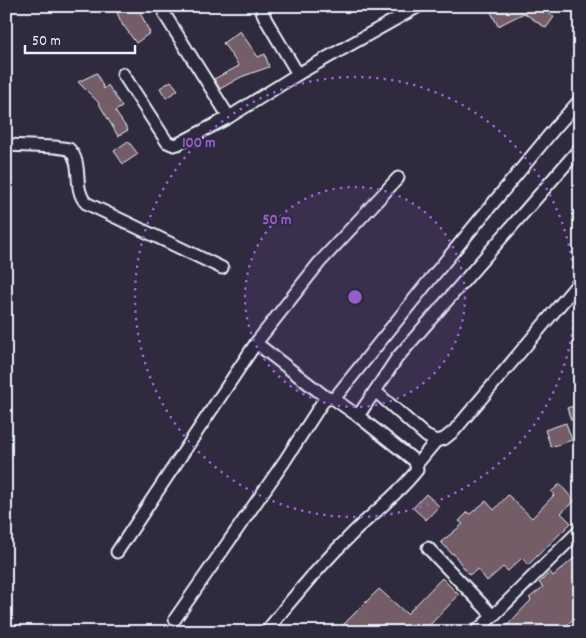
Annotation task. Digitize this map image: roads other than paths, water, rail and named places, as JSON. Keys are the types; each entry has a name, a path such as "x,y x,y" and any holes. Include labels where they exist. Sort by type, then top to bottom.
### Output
{"street":[{"path":"264,6 262,11 266,20 298,74"},
{"path":"123,74 163,137 170,144 178,144 229,117 298,74 419,6"},
{"path":"165,15 229,117"},
{"path":"175,618 330,398 580,100"},
{"path":"6,145 55,146 69,149 76,160 81,197 86,203 222,268"},
{"path":"358,416 397,358 580,148"},
{"path":"117,552 256,344 319,262 398,178"},
{"path":"416,464 436,441 444,439 454,431 580,280"},
{"path":"256,344 358,416 415,461 418,470 405,485 311,575 266,632"},
{"path":"375,391 426,436 436,441"},
{"path":"475,632 580,530"},
{"path":"428,548 493,616"}]}
